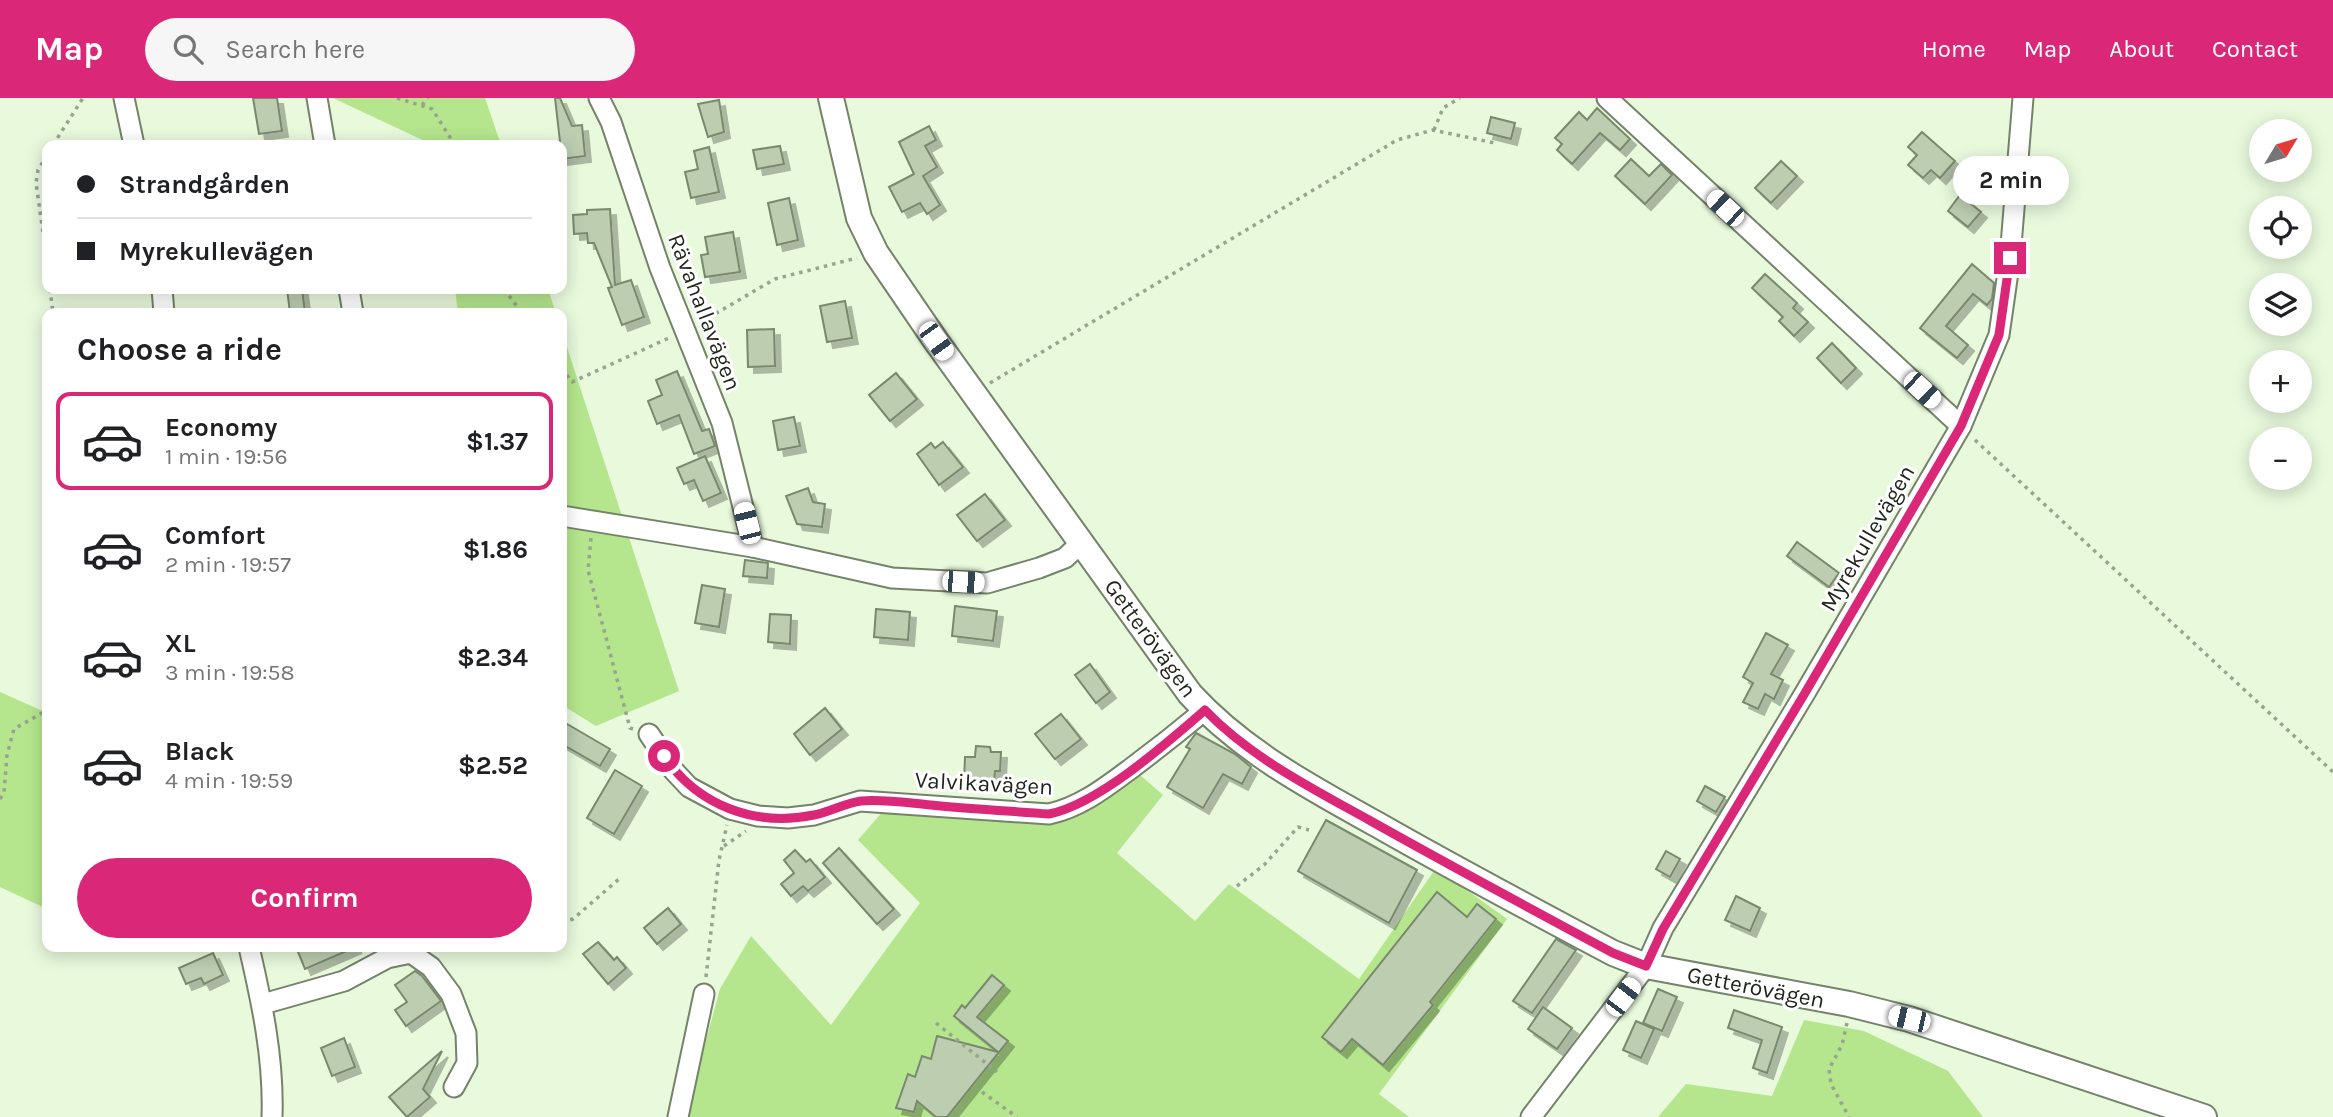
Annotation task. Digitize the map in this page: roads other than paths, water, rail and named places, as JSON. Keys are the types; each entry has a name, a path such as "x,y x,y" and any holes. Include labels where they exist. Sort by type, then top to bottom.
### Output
{"street":[{"path":"124,98 133,140"},
{"path":"317,98 324,140"},
{"name":"Rävahallavägen","path":"599,98 611,122 660,268 722,423 753,547"},
{"name":"Getterövägen","path":"831,98 859,218 876,253 973,393 1190,694 1241,741 1328,797 1601,947 1646,966 1849,1004 1909,1019 2204,1117"},
{"path":"1607,98 1961,426"},
{"name":"Myrekullevägen","path":"1531,1117 1646,966 1663,929 1961,426 1999,335 2010,258 2022,99"},
{"path":"567,517 753,547 892,578 987,583 1065,558 1081,543"},
{"name":"Valvikavägen","path":"649,734 674,771 689,787 730,809 758,816 788,818 814,815 860,801 1049,814 1078,805 1096,794 1205,710"},
{"path":"250,952 263,1004 273,1090 272,1117"},
{"path":"263,1004 344,981 387,958 411,953 431,967 451,994 466,1033 467,1063 454,1087"},
{"path":"677,1117 704,994"}]}
